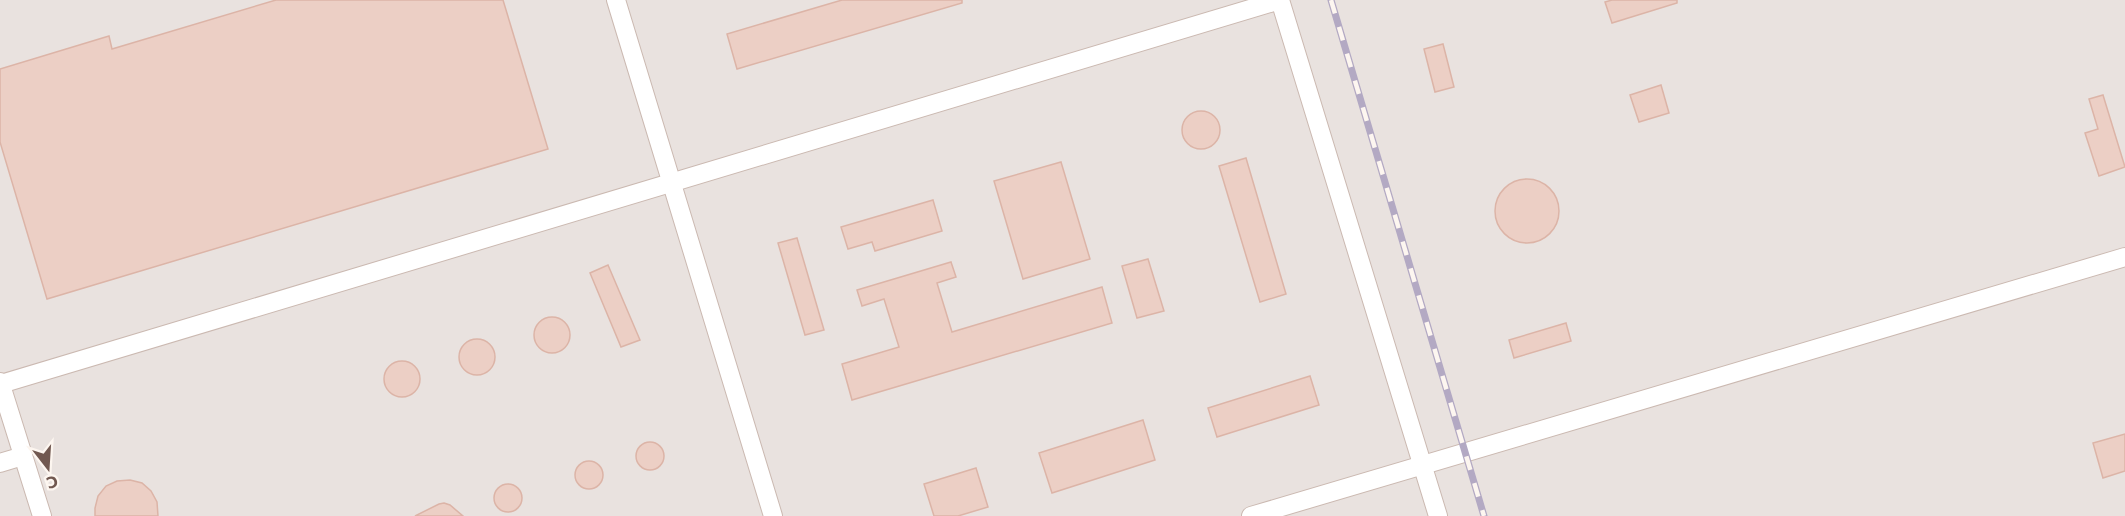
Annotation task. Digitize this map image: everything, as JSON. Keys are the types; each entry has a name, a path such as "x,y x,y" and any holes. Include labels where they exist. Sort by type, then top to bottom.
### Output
{"lane":[{"path":"616,0 774,516"},
{"path":"42,516 0,383 1280,0 1438,516"},
{"path":"1251,516 2125,257"},
{"path":"0,463 23,456"}],"shaded area":[{"path":"0,0 2125,0 2125,516 0,516"}],"building":[{"path":"276,0 503,0 548,149 47,299 0,142 0,69 109,36 112,49"},
{"path":"842,0 962,0 962,3 737,69 727,34"},
{"path":"1612,0 1677,0 1677,3 1612,23 1605,2"},
{"path":"1443,44 1454,87 1435,92 1424,49"},
{"path":"1661,85 1669,113 1639,122 1630,95"},
{"path":"2103,95 2125,167 2099,176 2085,133 2098,129 2089,99"},
{"path":"1201,111 1215,116 1220,130 1215,144 1201,149 1187,144 1182,130 1187,116"},
{"path":"1246,158 1286,294 1260,302 1219,166"},
{"path":"1061,162 1090,259 1023,279 994,181"},
{"path":"1521,179 1533,179 1550,188 1557,199 1559,211 1557,223 1550,234 1533,243 1521,243 1509,238 1500,229 1495,217 1495,205 1500,193 1509,184"},
{"path":"933,200 942,231 875,251 872,242 848,249 841,227"},
{"path":"797,238 824,330 805,335 778,243"},
{"path":"1148,259 1164,311 1137,318 1122,266"},
{"path":"951,262 956,277 937,283 952,332 1102,287 1112,323 852,400 842,364 899,347 884,299 862,306 857,290"},
{"path":"608,265 640,340 621,347 590,273"},
{"path":"552,317 565,322 570,335 565,348 552,353 539,348 534,335 539,322"},
{"path":"1566,323 1571,341 1514,358 1509,340"},
{"path":"477,339 490,344 495,357 490,370 477,375 464,370 459,357 464,344"},
{"path":"402,361 415,366 420,379 415,392 402,397 389,392 384,379 389,366"},
{"path":"1310,376 1319,405 1217,437 1208,408"},
{"path":"1143,420 1155,460 1052,493 1039,453"},
{"path":"2125,434 2125,471 2103,478 2093,443"},
{"path":"650,442 660,446 664,456 660,466 650,470 640,466 636,456 640,446"},
{"path":"589,461 599,465 603,475 599,485 589,489 579,485 575,475 579,465"},
{"path":"976,468 988,507 958,516 934,516 924,484"},
{"path":"130,480 142,483 151,491 157,502 158,516 95,516 98,496 106,486 117,481"},
{"path":"508,484 518,488 522,498 518,508 508,512 498,508 494,498 498,488"},
{"path":"444,503 463,516 415,516 439,504"}],"railway":[{"path":"1331,0 1484,516"}]}
